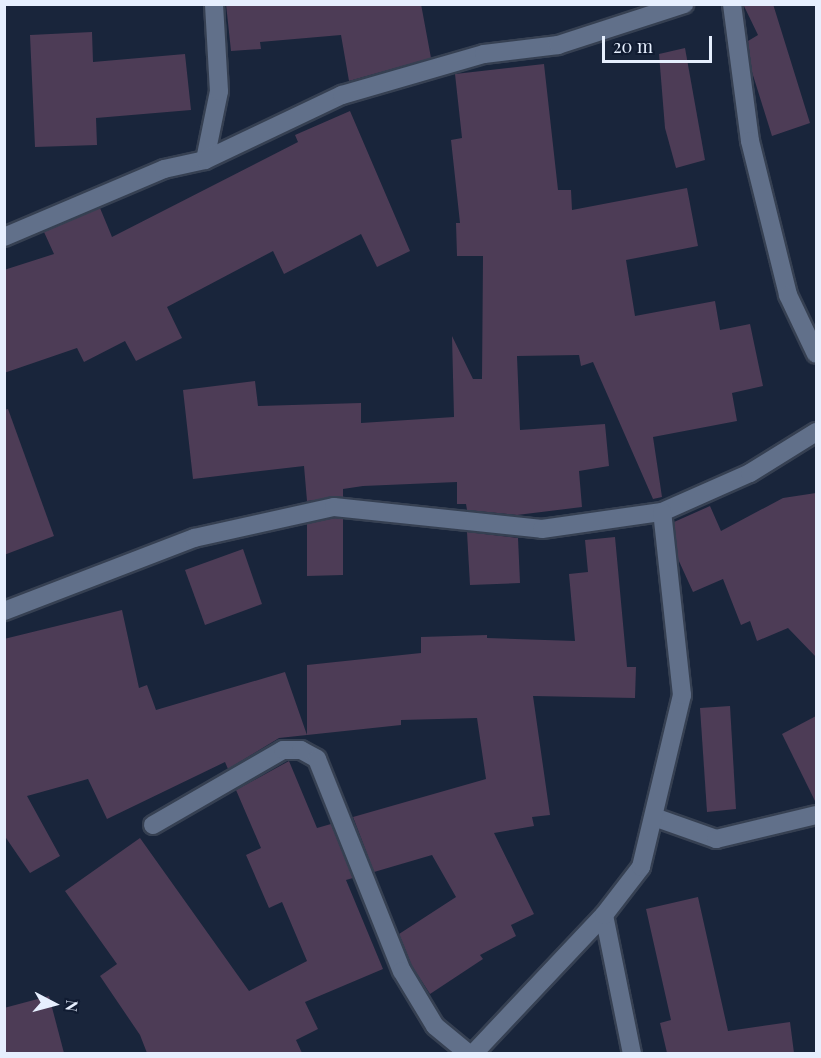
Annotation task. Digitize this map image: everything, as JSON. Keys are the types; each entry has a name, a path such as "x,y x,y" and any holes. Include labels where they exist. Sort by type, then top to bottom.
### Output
{"street":[{"path":"205,160 219,91 214,4"},
{"path":"4,237 164,169 205,160 342,95 484,54 558,45 684,4"},
{"path":"732,4 750,141 788,295 816,354"},
{"path":"4,611 194,538 334,507 542,529 662,512 750,473 816,432"},
{"path":"153,825 284,750 301,750 317,759 402,971 435,1026 471,1053 604,915 641,867 682,695 662,512"},
{"path":"654,817 716,839 816,815"},
{"path":"604,915 632,1053"}],"building":[{"path":"226,4 421,4 431,58 349,81 341,35 260,42 261,49 231,51"},
{"path":"743,4 773,4 810,123 772,136 752,72 748,41 758,35"},
{"path":"92,32 93,62 185,54 191,110 96,118 97,145 35,147 30,35"},
{"path":"685,48 705,160 676,168 665,128 659,54"},
{"path":"544,64 558,190 571,190 572,210 687,188 698,246 626,260 635,316 715,301 720,330 750,324 763,386 732,393 737,421 653,437 662,497 653,499 593,362 581,366 579,355 517,356 520,430 605,424 609,466 579,471 582,507 517,515 467,510 466,504 457,504 457,482 363,486 343,489 343,497 307,501 304,466 193,479 183,390 255,381 258,406 361,403 361,423 454,417 452,336 473,379 482,379 483,256 457,256 456,223 460,223 451,140 462,138 455,74"},
{"path":"350,111 410,251 377,267 361,234 284,274 273,251 167,307 182,338 136,361 125,341 84,362 77,348 4,373 4,270 54,254 44,232 100,208 112,237 298,142 295,135"},
{"path":"8,409 54,536 4,555 4,410"},
{"path":"816,493 816,657 788,628 757,641 750,621 741,625 723,579 693,592 678,559 674,522 710,506 721,531 783,498"},
{"path":"335,518 343,519 343,575 307,576 307,524"},
{"path":"467,532 518,538 520,583 470,585"},
{"path":"615,537 627,667 636,667 635,698 533,696 550,815 532,817 534,826 494,833 534,914 511,925 516,936 480,955 483,959 430,994 412,966 399,934 456,897 432,855 374,872 353,817 486,779 477,718 401,720 401,725 307,735 307,665 421,653 421,637 487,635 487,638 575,641 569,574 588,572 585,540"},
{"path":"243,549 262,604 205,625 185,570"},
{"path":"122,610 139,688 147,685 156,710 285,672 307,735 279,738 228,769 225,762 107,819 88,779 27,796 60,856 30,873 4,835 4,639"},
{"path":"730,706 736,809 707,812 700,708"},
{"path":"816,716 816,803 782,734"},
{"path":"289,761 317,828 331,824 353,878 346,880 383,969 305,1002 318,1029 296,1040 302,1053 147,1053 140,1035 100,976 117,964 65,891 140,838 249,991 307,961 282,902 269,908 246,855 261,848 236,790"},
{"path":"698,897 728,1031 790,1022 794,1053 667,1053 660,1023 671,1020 646,909"},
{"path":"49,996 64,1053 4,1053 4,1008"}]}
